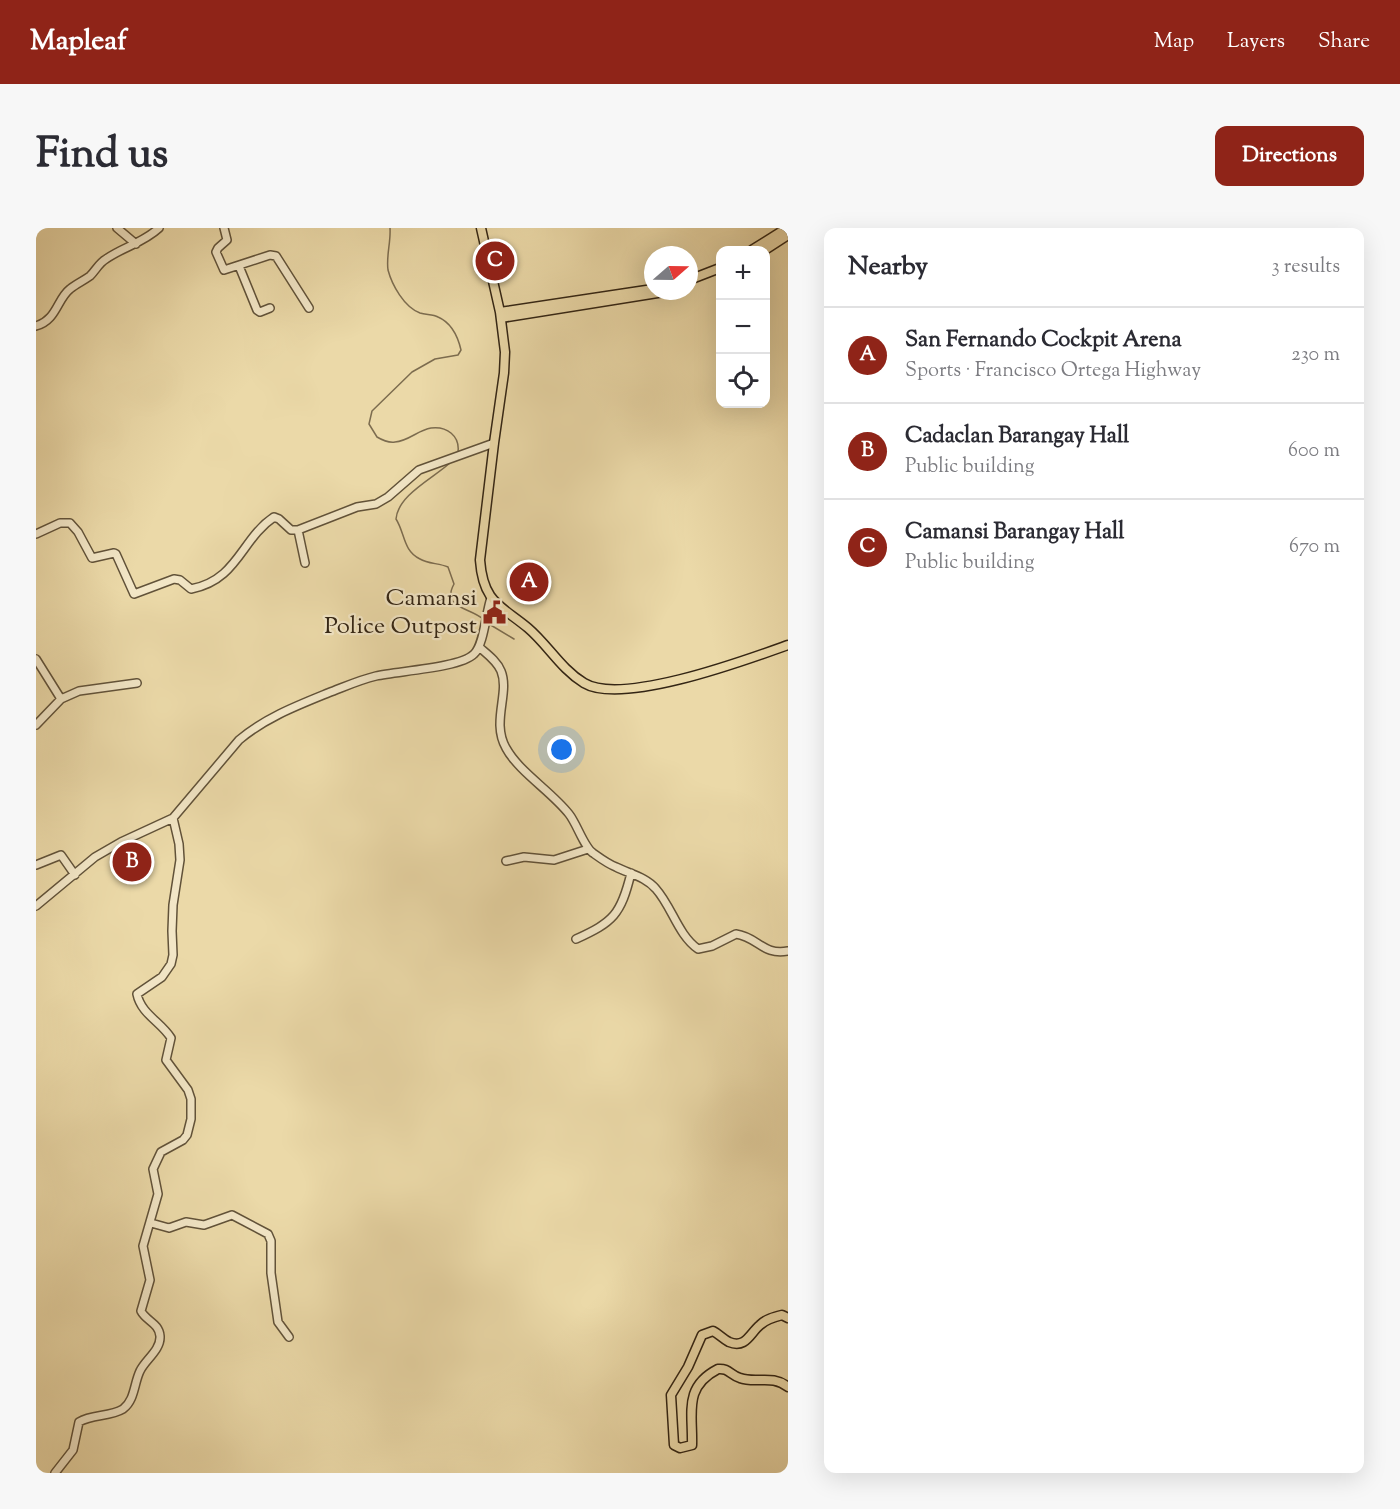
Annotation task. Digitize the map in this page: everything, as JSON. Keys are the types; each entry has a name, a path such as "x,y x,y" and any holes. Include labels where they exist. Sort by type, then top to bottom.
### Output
{"main road":[{"path":"481,228 505,340 504,373 480,560 483,579 491,597 505,612 541,640 568,672 585,684 596,688 626,689 708,673 788,645"},
{"path":"757,246 776,231 787,228"},
{"path":"770,247 788,234"},
{"path":"698,277 716,270"},
{"path":"698,283 716,276"},
{"path":"501,315 644,291"},
{"path":"501,315 644,295"},
{"path":"788,1318 782,1315 767,1320 749,1339 739,1343 728,1342 713,1331 702,1335 688,1367 671,1395 674,1445 680,1448 692,1445 691,1398 704,1380 718,1369 729,1370 739,1378 781,1382 788,1387"}],"street":[{"path":"36,326 52,315 68,290 92,274 101,262 136,244 159,228"},
{"path":"224,228 227,240 216,252 224,270 270,255 276,256 309,308"},
{"path":"120,229 136,244"},
{"path":"239,266 257,310 260,312 270,308"},
{"path":"36,534 60,523 70,524 78,532 92,558 116,554 134,594 174,579 180,580 191,589 206,586 236,562 256,534 274,517 291,530 298,531 357,507 376,504 388,497 419,470 494,442"},
{"path":"298,531 305,563"},
{"path":"36,906 102,853 173,818 239,740 292,706 359,681 459,662 469,658 479,647 491,597"},
{"path":"479,647 501,671 500,728 503,744 517,762 567,811 577,825 588,849 608,863 645,880 657,890 680,928 698,949 712,946 736,934 774,953 788,951"},
{"path":"36,659 61,699"},
{"path":"36,725 61,699 79,691 137,683"},
{"path":"55,1473 74,1450 80,1422 114,1413 125,1407 134,1392 140,1371 159,1342 160,1336 156,1325 141,1311 150,1280 143,1246 158,1194 153,1172 154,1165 164,1149 183,1140 187,1135 191,1119 190,1099 188,1090 166,1060 171,1038 150,1017 137,997 139,992 162,977 168,970 173,955 173,905 180,860 173,818"},
{"path":"506,861 524,857 554,860 588,849"},
{"path":"36,865 61,855 75,875"},
{"path":"576,939 603,927 611,919 622,900 631,873"},
{"path":"151,1223 168,1228 186,1222 204,1225 236,1216 268,1234 271,1241 271,1274 278,1322 289,1337"}],"waterway":[{"path":"390,228 388,270 396,289 414,310 436,316 447,323 456,335 461,350 458,355 435,359 412,372 372,411 369,424 377,437 390,442 405,440 426,429 447,430 455,437 458,452"},
{"path":"452,461 410,494 398,510 396,519 407,547 414,556 426,562 448,567 454,584 451,592 454,602 483,619"},
{"path":"489,624 514,639"}],"place":[{"name":"Camansi Barangay Hall","path":"495,261"},
{"name":"San Fernando Cockpit Arena","path":"529,582"},
{"name":"Camansi Police Outpost","path":"495,613"},
{"name":"Cadaclan Barangay Hall","path":"132,862"}]}
